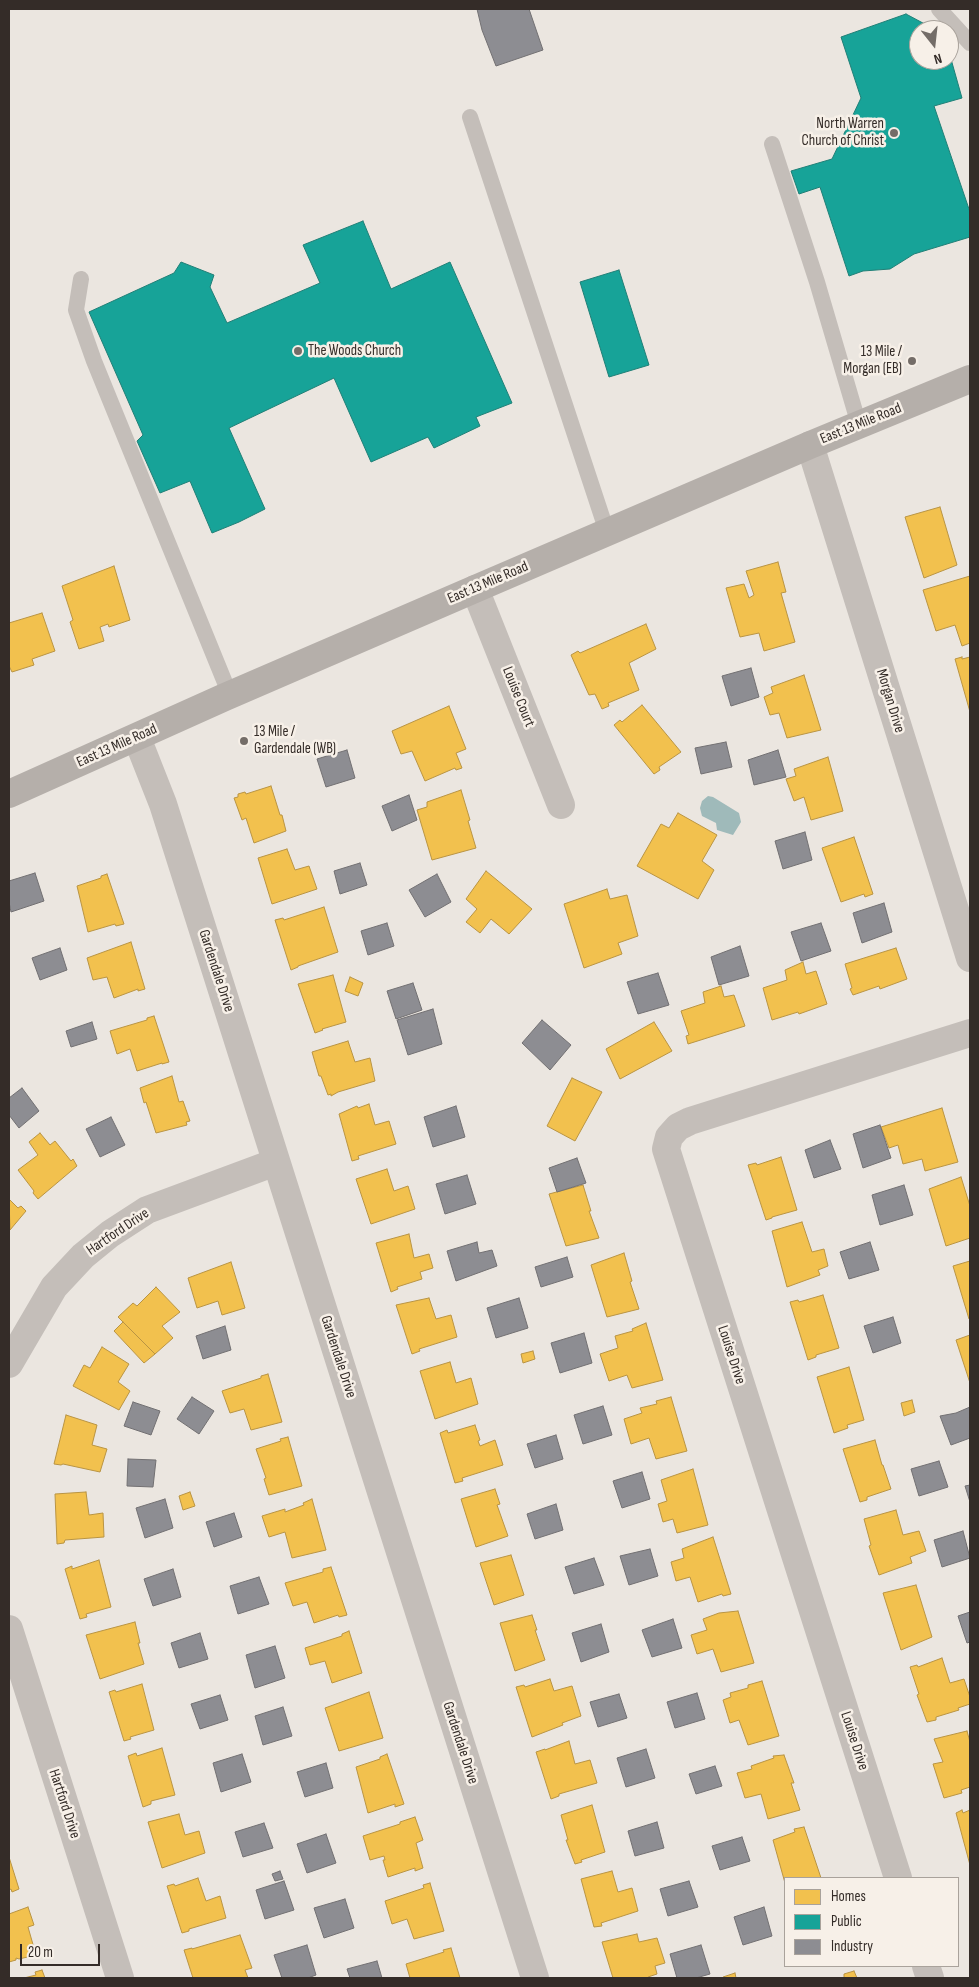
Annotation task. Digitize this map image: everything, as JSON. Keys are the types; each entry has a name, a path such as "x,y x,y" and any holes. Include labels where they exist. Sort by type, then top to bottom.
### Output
{"main road":[{"name":"East 13 Mile Road","path":"9,794 230,695 475,589 810,445 970,379"}],"street":[{"name":"Morgan Drive","path":"810,445 970,958"},
{"name":"Louise Court","path":"475,589 561,805"},
{"name":"Gardendale Drive","path":"137,738 163,804 535,1978"},
{"name":"Louise Drive","path":"898,1877 666,1149 669,1137 678,1127 690,1121 970,1032"},
{"name":"Hartford Drive","path":"9,1364 54,1287 83,1256 110,1234 147,1210 276,1162"},
{"name":"Hartford Drive","path":"9,1629 120,1978"}],"lane":[{"path":"939,9 970,43"},
{"path":"470,118 608,532"},
{"path":"772,144 817,282 859,426"},
{"path":"81,279 76,310 94,361 230,695"}],"water":[{"path":"708,796 713,797 739,813 741,822 733,835 717,830 716,823 702,816 700,808 702,801"}],"building: Homes":[{"path":"940,507 957,565 924,578 905,517"},
{"path":"778,562 786,592 781,593 795,642 764,651 759,633 740,637 726,588 744,584 749,598 754,595 746,571"},
{"path":"114,566 130,620 109,627 108,624 100,627 104,641 79,649 70,622 73,620 62,586"},
{"path":"970,576 970,643 962,646 955,625 936,631 923,590"},
{"path":"42,613 55,651 32,659 34,665 12,672 9,666 9,623"},
{"path":"646,624 656,649 629,663 639,690 608,703 609,706 602,709 595,694 589,695 571,655 578,651 580,653"},
{"path":"962,657 962,659 970,657 970,712 955,659"},
{"path":"804,675 821,730 787,738 779,713 770,715 764,697 773,693 771,687"},
{"path":"642,705 681,752 659,767 660,770 654,774 614,725 620,720 622,722"},
{"path":"449,706 466,749 456,753 462,768 456,770 455,768 425,781 412,751 401,754 392,731"},
{"path":"828,757 843,811 811,820 804,797 794,801 786,779 796,776 794,769"},
{"path":"271,786 286,831 254,843 246,818 242,820 234,798 238,797 238,794 245,792 246,794"},
{"path":"461,790 476,848 432,860 417,810 427,807 427,802"},
{"path":"678,813 717,835 702,861 714,870 698,899 637,866 661,824 669,828"},
{"path":"854,837 873,894 865,897 864,894 841,902 822,848"},
{"path":"287,849 295,870 309,866 317,889 272,904 258,858"},
{"path":"486,871 532,909 509,934 491,919 480,933 466,922 477,909 466,899"},
{"path":"107,874 124,924 116,926 115,924 88,932 77,886"},
{"path":"607,889 610,899 627,895 638,936 618,943 622,954 584,968 564,904"},
{"path":"324,907 338,952 291,970 275,920 283,918 284,920"},
{"path":"131,942 145,989 138,991 138,989 114,998 107,977 93,980 87,958"},
{"path":"896,948 907,979 880,989 879,986 853,995 845,964"},
{"path":"803,962 806,974 816,971 827,1004 799,1014 798,1012 772,1020 763,988 787,980 785,970"},
{"path":"333,975 346,1022 315,1033 298,984"},
{"path":"350,977 363,983 358,996 345,991"},
{"path":"721,986 724,997 734,995 745,1026 688,1044 686,1036 689,1035 681,1011 705,1003 703,992"},
{"path":"154,1016 169,1062 137,1071 130,1049 117,1054 110,1031 147,1020 147,1018"},
{"path":"654,1022 672,1051 620,1079 606,1049"},
{"path":"348,1041 355,1062 370,1058 375,1081 338,1092 331,1096 331,1094 328,1095 321,1076 319,1076 312,1052"},
{"path":"172,1076 179,1102 183,1101 190,1121 186,1122 187,1125 156,1133 140,1088"},
{"path":"572,1078 602,1092 575,1141 547,1126"},
{"path":"369,1104 375,1125 389,1121 396,1144 358,1156 359,1159 352,1161 339,1114 357,1106 358,1108"},
{"path":"942,1108 958,1162 925,1171 922,1159 903,1164 898,1145 889,1148 881,1127"},
{"path":"40,1133 50,1145 55,1141 71,1161 73,1159 77,1166 38,1199 18,1170 38,1155 29,1142"},
{"path":"781,1157 797,1210 766,1220 748,1165 756,1163 757,1165"},
{"path":"387,1169 394,1191 408,1186 415,1209 371,1224 356,1179"},
{"path":"961,1177 970,1206 970,1238 946,1246 929,1189"},
{"path":"583,1185 591,1211 589,1211 599,1238 566,1246 549,1194"},
{"path":"9,1199 18,1208 21,1206 26,1211 10,1230"},
{"path":"802,1222 812,1252 824,1249 828,1266 818,1270 820,1275 787,1287 772,1231"},
{"path":"409,1234 414,1258 429,1254 433,1268 420,1272 422,1279 397,1287 398,1289 391,1292 376,1243"},
{"path":"624,1253 632,1281 630,1282 639,1309 607,1317 591,1265"},
{"path":"970,1261 970,1319 969,1319 953,1266"},
{"path":"231,1262 245,1308 222,1315 218,1301 197,1308 188,1278"},
{"path":"156,1287 180,1312 162,1326 173,1338 155,1354 118,1317 133,1303 137,1306"},
{"path":"823,1295 839,1348 816,1355 816,1357 808,1360 790,1302 798,1300 799,1302"},
{"path":"429,1298 436,1319 451,1315 457,1337 419,1349 420,1351 412,1354 396,1305"},
{"path":"123,1322 155,1354 144,1363 114,1331"},
{"path":"646,1323 663,1380 632,1388 627,1375 609,1381 600,1354 618,1348 615,1336 633,1331 632,1329"},
{"path":"970,1335 970,1383 956,1340"},
{"path":"102,1347 129,1364 118,1382 130,1391 119,1410 73,1386 84,1365 90,1368"},
{"path":"533,1351 535,1359 523,1363 521,1354"},
{"path":"450,1362 456,1383 471,1378 478,1404 435,1419 420,1371"},
{"path":"849,1367 864,1420 847,1425 848,1428 834,1433 817,1377"},
{"path":"268,1374 282,1422 251,1430 244,1409 230,1413 222,1391"},
{"path":"671,1397 687,1451 656,1459 649,1438 631,1444 624,1419 642,1413 640,1408 657,1404 656,1401"},
{"path":"912,1400 915,1412 904,1416 901,1403"},
{"path":"66,1415 97,1425 92,1445 107,1449 100,1472 63,1464 54,1464"},
{"path":"475,1425 480,1446 495,1440 503,1465 462,1478 463,1481 455,1483 440,1433 447,1430 448,1433"},
{"path":"288,1437 302,1486 269,1495 264,1479 266,1478 256,1449"},
{"path":"875,1440 891,1489 867,1497 867,1500 860,1502 843,1449"},
{"path":"693,1469 708,1525 677,1533 673,1519 663,1522 658,1504 667,1501 661,1480"},
{"path":"495,1489 500,1504 497,1505 508,1536 476,1547 461,1499"},
{"path":"86,1492 89,1515 103,1513 104,1537 65,1540 64,1543 57,1544 55,1494"},
{"path":"190,1492 195,1506 183,1510 179,1496"},
{"path":"312,1499 326,1550 292,1558 285,1532 269,1537 262,1516 285,1509 285,1512 304,1505 303,1503"},
{"path":"896,1510 903,1535 919,1531 926,1551 910,1557 912,1563 879,1575 869,1546 871,1545 864,1519"},
{"path":"713,1537 731,1594 723,1596 722,1594 698,1602 690,1577 676,1581 671,1562 684,1558 682,1549"},
{"path":"511,1555 524,1595 494,1605 480,1563"},
{"path":"99,1560 111,1607 86,1614 87,1617 80,1619 65,1569 72,1566 72,1569"},
{"path":"331,1567 347,1615 339,1617 338,1615 314,1623 307,1602 293,1606 285,1583 323,1572 323,1569"},
{"path":"916,1585 932,1637 901,1650 883,1593"},
{"path":"738,1611 754,1663 721,1672 713,1649 697,1654 691,1635 707,1630 703,1619 719,1613"},
{"path":"532,1615 545,1660 515,1671 500,1623"},
{"path":"135,1622 144,1664 100,1679 86,1635"},
{"path":"349,1631 362,1673 332,1683 325,1661 310,1665 305,1648 342,1636 342,1634"},
{"path":"942,1658 950,1683 964,1679 970,1697 970,1704 958,1708 959,1710 936,1717 936,1720 927,1722 917,1695 919,1694 910,1667 917,1665 918,1667"},
{"path":"550,1679 554,1691 572,1686 581,1716 532,1737 516,1687 524,1685 525,1687"},
{"path":"762,1681 779,1736 748,1745 739,1720 730,1723 723,1700 731,1697 730,1693 748,1688 748,1685"},
{"path":"142,1684 154,1730 130,1737 131,1739 124,1741 109,1692 115,1690 116,1692"},
{"path":"369,1692 383,1738 339,1751 325,1708"},
{"path":"967,1731 970,1742 970,1787 961,1790 962,1793 944,1798 933,1764 943,1762 934,1739"},
{"path":"569,1741 575,1764 590,1760 597,1783 559,1794 559,1796 551,1799 536,1752"},
{"path":"162,1748 175,1795 151,1801 151,1804 143,1807 128,1756 136,1753 137,1756"},
{"path":"387,1754 404,1804 395,1807 395,1804 368,1813 356,1767 380,1759 380,1757"},
{"path":"784,1755 794,1783 791,1783 800,1810 768,1819 761,1794 745,1798 737,1773 752,1769 751,1766 774,1758 773,1756"},
{"path":"592,1805 605,1852 575,1864 566,1840 568,1840 561,1815"},
{"path":"962,1810 963,1813 970,1810 970,1865 956,1813"},
{"path":"179,1814 185,1835 199,1831 205,1853 162,1868 148,1822"},
{"path":"415,1817 423,1840 416,1843 423,1868 415,1871 415,1868 388,1877 383,1860 385,1860 384,1856 370,1860 363,1836"},
{"path":"804,1827 821,1877 784,1877 784,1879 773,1840 795,1832 794,1829"},
{"path":"9,1857 19,1889 12,1892 11,1889 9,1890"},
{"path":"612,1871 618,1892 632,1888 638,1911 601,1923 602,1926 594,1927 581,1879"},
{"path":"198,1878 206,1901 220,1896 226,1918 189,1929 189,1931 182,1933 167,1886 174,1884 175,1886"},
{"path":"430,1883 444,1931 414,1939 407,1919 392,1924 385,1901 424,1888 423,1885"},
{"path":"28,1907 34,1925 28,1927 36,1955 16,1958 16,1960 9,1962 9,1914"},
{"path":"637,1934 639,1942 657,1938 665,1963 655,1966 657,1974 648,1978 613,1978 602,1942"},
{"path":"240,1935 252,1968 245,1970 248,1978 193,1978 184,1950"},
{"path":"451,1948 460,1978 410,1978 406,1964"},
{"path":"42,1970 45,1978 24,1978 36,1975 35,1972"},
{"path":"854,1971 857,1978 844,1978 844,1974"},
{"path":"735,1973 736,1978 723,1978 723,1977"}],"building: Public":[{"name":"North Warren Church of Christ","path":"906,14 917,20 909,20 909,70 954,70 962,98 934,106 970,212 970,237 914,254 890,269 863,271 849,276 820,187 799,194 791,171 832,159 861,98 841,37"},
{"name":"The Woods Church","path":"363,221 391,289 450,262 512,403 476,417 480,426 434,448 428,437 371,462 334,378 229,428 265,509 212,533 190,481 160,493 137,441 143,435 89,312 174,273 181,262 214,275 210,287 227,323 320,283 303,245"},
{"path":"619,270 649,365 609,377 580,282"}],"building: Industry":[{"path":"477,9 529,9 543,50 496,66 482,30"},
{"path":"751,668 759,697 731,706 722,676"},
{"path":"726,742 732,767 701,774 695,748"},
{"path":"347,750 355,778 326,787 317,759"},
{"path":"778,750 786,777 754,785 748,760"},
{"path":"409,795 417,820 392,831 382,806"},
{"path":"805,832 812,860 783,869 775,841"},
{"path":"360,863 367,885 340,894 334,871"},
{"path":"35,873 44,901 11,912 9,881"},
{"path":"437,874 451,902 425,917 409,890"},
{"path":"884,903 892,932 862,943 853,913"},
{"path":"387,923 394,946 368,955 361,931"},
{"path":"821,923 831,951 801,961 791,932"},
{"path":"740,946 749,976 719,985 711,957"},
{"path":"60,948 67,970 40,980 32,958"},
{"path":"658,973 669,1005 638,1014 627,982"},
{"path":"413,983 422,1010 396,1019 387,991"},
{"path":"433,1009 442,1044 408,1055 397,1020"},
{"path":"542,1020 571,1045 550,1070 522,1043"},
{"path":"92,1022 97,1039 71,1047 66,1031"},
{"path":"22,1088 39,1111 19,1128 9,1115 9,1098"},
{"path":"456,1106 465,1137 433,1147 424,1117"},
{"path":"111,1117 125,1145 100,1157 86,1129"},
{"path":"880,1125 891,1158 863,1168 853,1134"},
{"path":"830,1140 841,1169 814,1178 805,1150"},
{"path":"577,1158 586,1183 557,1192 549,1168"},
{"path":"467,1175 476,1204 445,1214 436,1184"},
{"path":"904,1185 913,1215 880,1225 872,1195"},
{"path":"477,1242 479,1253 492,1250 497,1266 456,1281 447,1251"},
{"path":"870,1242 879,1270 849,1279 840,1252"},
{"path":"567,1257 573,1277 541,1287 535,1267"},
{"path":"519,1298 528,1328 496,1338 487,1308"},
{"path":"893,1317 901,1343 873,1353 864,1326"},
{"path":"225,1326 231,1350 203,1359 196,1336"},
{"path":"584,1333 592,1363 560,1373 551,1343"},
{"path":"192,1397 214,1411 199,1434 177,1419"},
{"path":"133,1402 160,1411 151,1435 124,1426"},
{"path":"603,1406 612,1435 583,1444 574,1415"},
{"path":"970,1407 970,1438 951,1445 940,1416 956,1413"},
{"path":"556,1435 563,1459 535,1468 527,1444"},
{"path":"128,1459 156,1460 153,1487 127,1486"},
{"path":"939,1461 948,1487 919,1496 911,1469"},
{"path":"642,1472 650,1499 622,1508 613,1481"},
{"path":"970,1485 970,1502 965,1486"},
{"path":"165,1499 173,1528 145,1538 136,1508"},
{"path":"556,1504 563,1530 535,1539 527,1514"},
{"path":"234,1513 242,1537 214,1547 206,1522"},
{"path":"963,1531 970,1558 942,1567 934,1540"},
{"path":"650,1549 658,1576 629,1585 620,1556"},
{"path":"594,1558 604,1585 574,1594 565,1567"},
{"path":"173,1569 181,1597 153,1606 144,1579"},
{"path":"259,1577 269,1604 238,1614 230,1586"},
{"path":"970,1612 970,1642 967,1643 958,1616"},
{"path":"673,1619 682,1648 652,1657 642,1630"},
{"path":"601,1624 609,1652 581,1662 572,1633"},
{"path":"200,1633 208,1659 179,1668 171,1643"},
{"path":"275,1646 285,1678 255,1688 246,1655"},
{"path":"697,1693 705,1719 675,1728 667,1702"},
{"path":"619,1694 627,1718 598,1727 590,1702"},
{"path":"220,1695 228,1720 200,1729 191,1704"},
{"path":"283,1707 292,1736 263,1745 255,1716"},
{"path":"646,1749 655,1778 626,1787 617,1758"},
{"path":"242,1754 251,1782 221,1792 213,1763"},
{"path":"326,1763 333,1788 305,1797 297,1772"},
{"path":"715,1766 722,1786 696,1794 689,1774"},
{"path":"657,1822 664,1848 635,1856 628,1831"},
{"path":"264,1823 273,1848 243,1857 235,1832"},
{"path":"326,1834 336,1863 307,1873 297,1844"},
{"path":"742,1837 750,1861 720,1870 712,1846"},
{"path":"280,1871 283,1879 275,1881 272,1874"},
{"path":"284,1881 294,1910 265,1919 256,1890"},
{"path":"689,1881 698,1907 668,1916 660,1889"},
{"path":"345,1899 354,1928 324,1938 314,1908"},
{"path":"764,1907 772,1936 743,1945 734,1917"},
{"path":"307,1945 316,1975 308,1978 282,1978 274,1955"},
{"path":"701,1945 710,1974 696,1978 677,1978 670,1954"},
{"path":"377,1961 382,1978 350,1978 347,1969"}],"place":[{"name":"North Warren Church of Christ","path":"894,133"},
{"name":"The Woods Church","path":"298,351"},
{"name":"13 Mile / Morgan (EB)","path":"912,361"},
{"name":"13 Mile / Gardendale (WB)","path":"244,741"}]}
